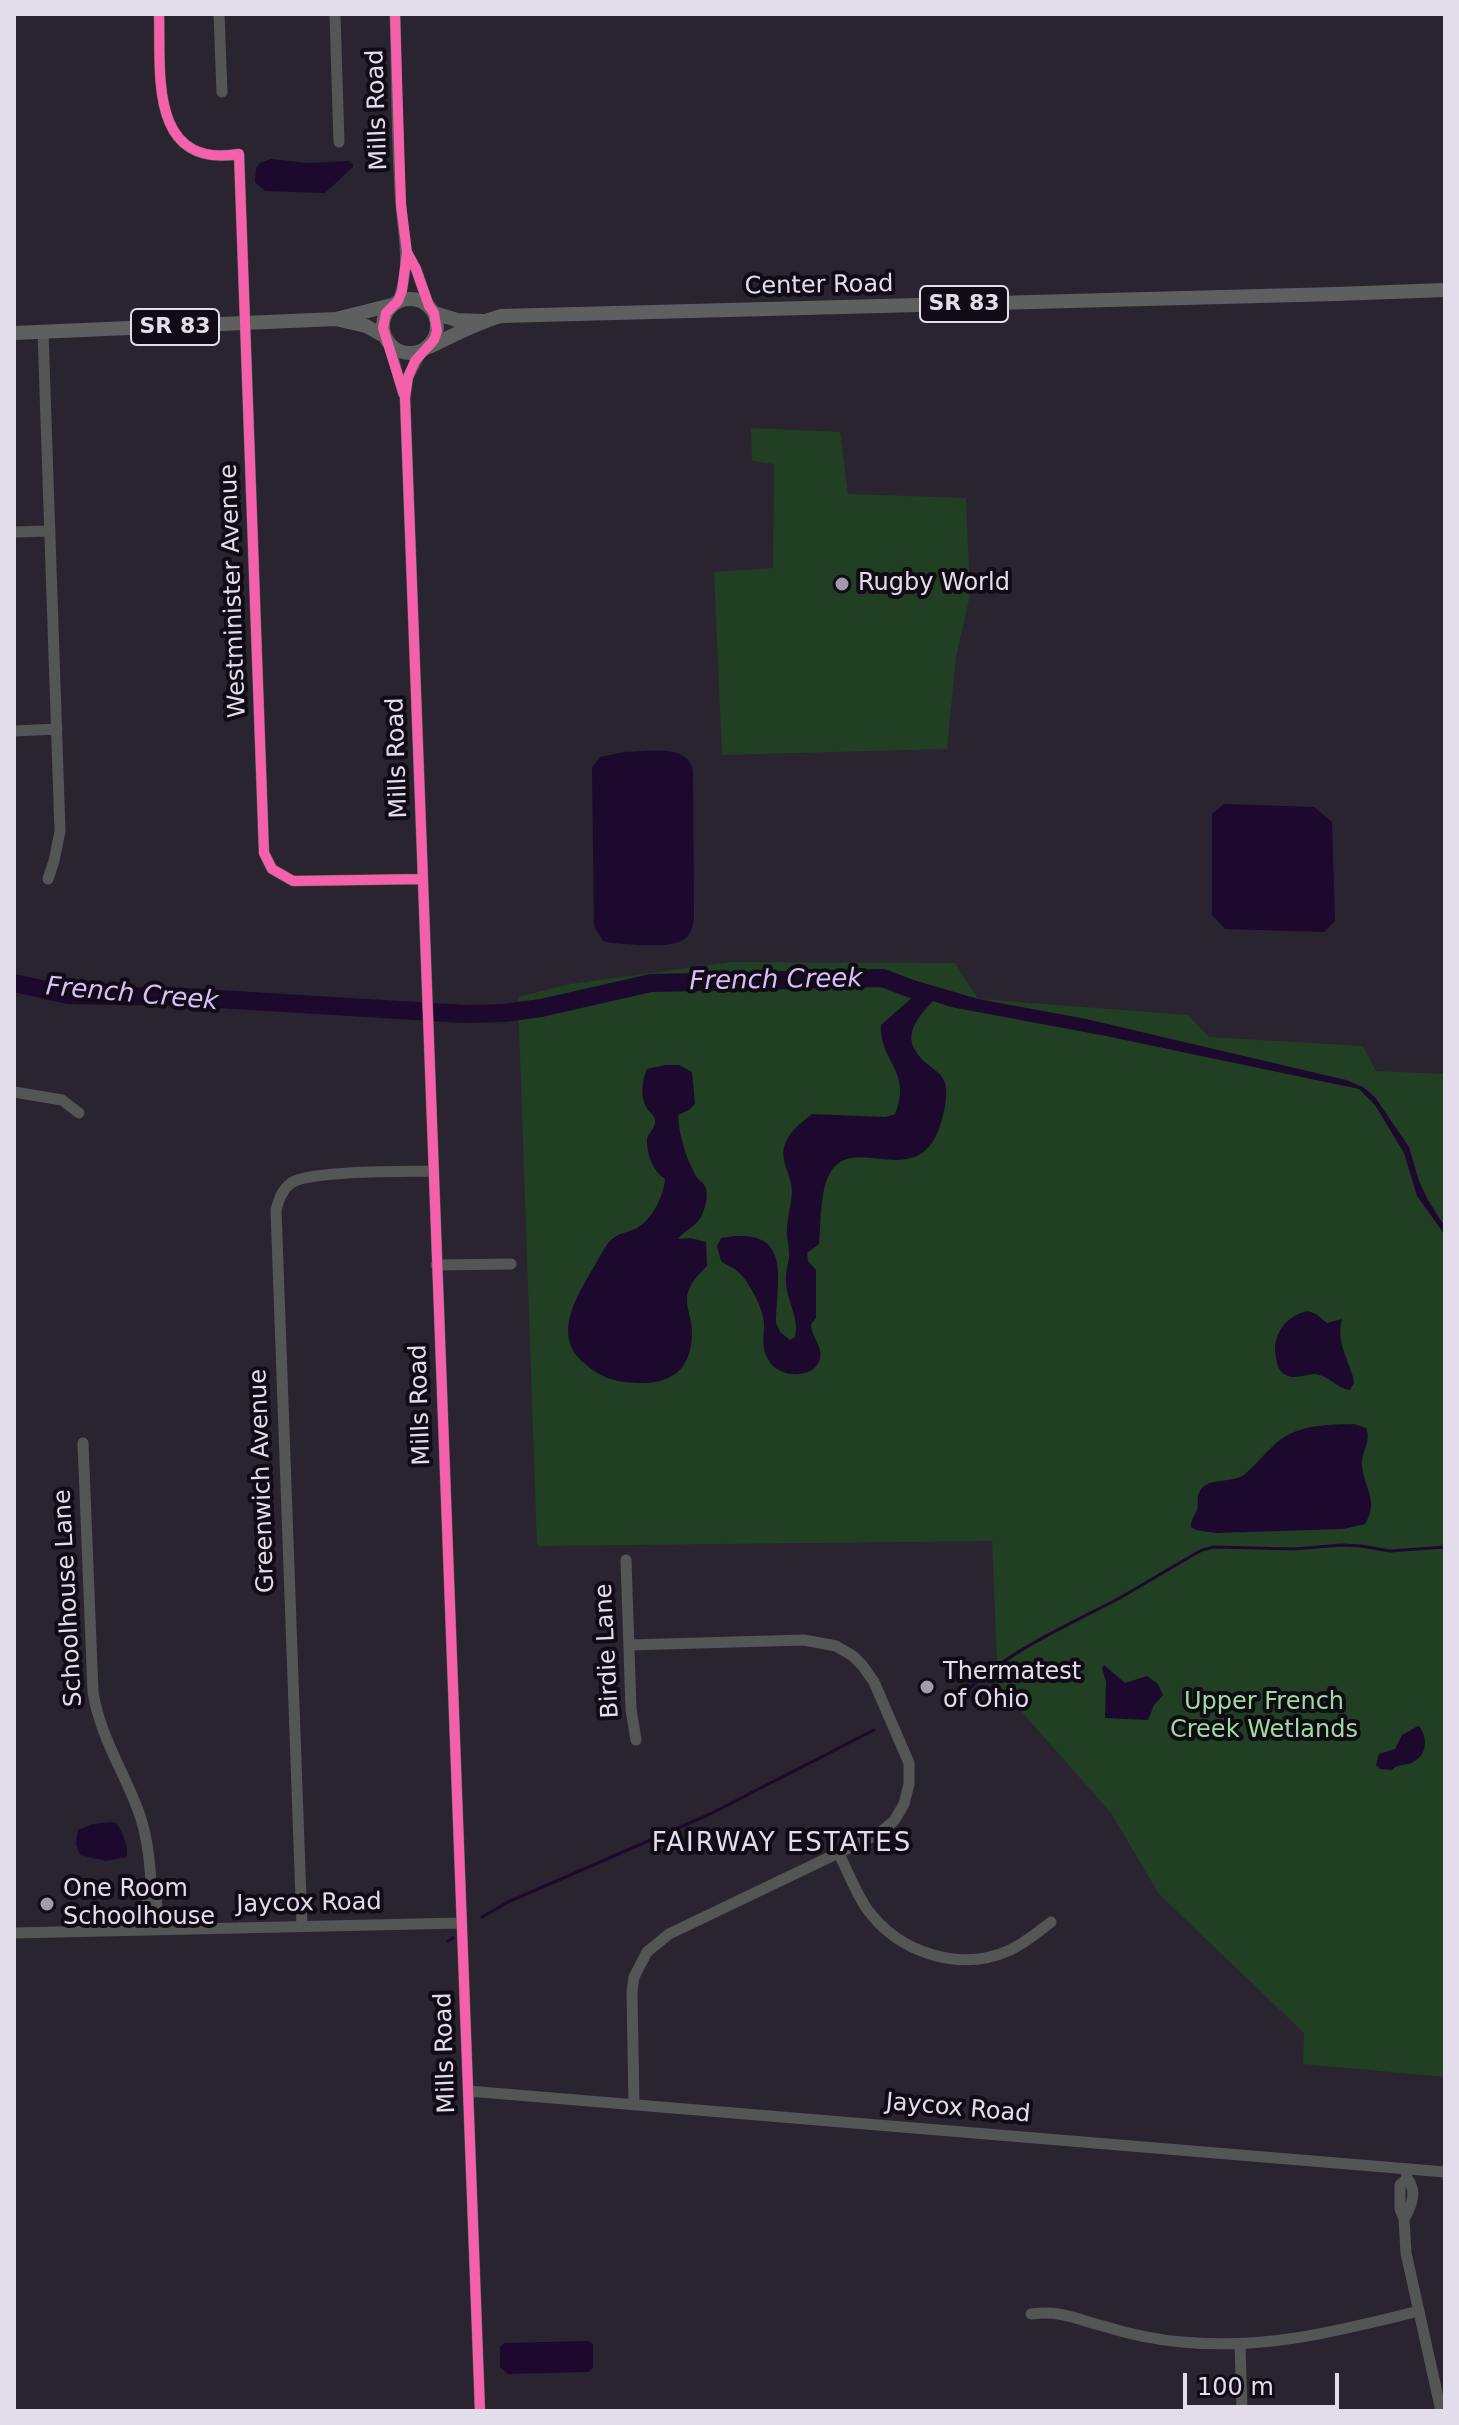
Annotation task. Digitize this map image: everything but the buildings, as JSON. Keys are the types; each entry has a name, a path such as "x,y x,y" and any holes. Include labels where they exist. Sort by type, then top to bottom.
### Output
{"main road":[{"name":"Center Road","path":"425,349 483,321 501,316 1445,290"},
{"path":"414,299 432,310 437,331 425,349 404,353 386,340 383,320 395,303 414,299"},
{"name":"SR 83","path":"14,333 336,319 395,303"},
{"name":"Center Road","path":"432,310 457,320 483,321"},
{"name":"SR 83","path":"336,319 366,326 386,340"}],"street":[{"name":"Westminister Avenue","path":"159,14 163,105 169,124 184,143 197,150 221,156 239,154 264,853 272,869 293,881 423,879"},
{"path":"219,14 222,92"},
{"path":"335,14 339,142"},
{"name":"Mills Road","path":"395,14 401,205 407,252 404,282 395,303"},
{"name":"Mills Road","path":"407,252 432,310"},
{"path":"43,332 60,831 48,879"},
{"name":"Mills Road","path":"386,340 405,398"},
{"name":"Mills Road","path":"425,349 408,377 405,398 480,2411"},
{"path":"14,532 50,531"},
{"path":"14,731 57,729"},
{"path":"14,1092 62,1100 79,1113"},
{"name":"Greenwich Avenue","path":"302,1926 276,1210 284,1190 291,1183 311,1175 433,1171"},
{"path":"436,1265 511,1264"},
{"name":"Schoolhouse Lane","path":"83,1443 93,1692 105,1738 142,1821 151,1885 148,1914 153,1925"},
{"name":"Birdie Lane","path":"626,1560 631,1709 636,1740"},
{"path":"629,1645 815,1640 845,1650 862,1665 874,1682 907,1754 909,1784 904,1804 894,1821 870,1840 669,1934 647,1952 637,1969 632,1992 634,2105"},
{"path":"839,1854 863,1903 880,1924 905,1944 934,1956 970,1960 997,1955 1023,1943 1051,1922"},
{"name":"Jaycox Road","path":"14,1933 153,1925 461,1923"},
{"name":"Jaycox Road","path":"468,2091 1407,2174 1445,2172"},
{"path":"1407,2174 1400,2185 1406,2253 1441,2411"},
{"path":"1031,2314 1058,2312 1118,2330 1171,2341 1240,2344 1300,2339 1419,2311"},
{"path":"1240,2344 1242,2411"}],"green space":[{"name":"Rugby World","path":"751,428 840,432 848,494 966,498 970,595 956,657 947,749 722,755 714,572 773,568 774,464 752,461"},
{"name":"Upper French Creek Wetlands","path":"732,962 955,963 978,999 1188,1015 1209,1037 1363,1046 1376,1071 1445,1074 1445,2077 1303,2064 1304,2033 1159,1894 1111,1813 998,1685 992,1541 537,1546 518,997 570,984"}],"shaded area":[{"path":"271,159 308,163 349,161 353,167 325,193 265,191 255,182 256,168"},
{"path":"625,752 675,753 690,762 693,771 694,918 688,936 676,943 611,943 603,941 594,926 592,768 600,757"},
{"path":"1224,804 1314,807 1332,822 1335,921 1324,932 1225,929 1212,915 1212,814"},
{"path":"893,974 978,999 1086,1019 1346,1080 1363,1087 1375,1097 1409,1147 1419,1181 1445,1227 1445,1235 1417,1196 1404,1153 1375,1105 1359,1089 933,1001 917,1021 912,1035 914,1049 940,1075 946,1087 943,1115 932,1142 919,1155 888,1160 855,1158 841,1162 830,1173 823,1197 819,1244 807,1253 808,1261 816,1270 816,1318 811,1324 820,1349 820,1359 811,1371 796,1374 780,1371 769,1361 765,1352 764,1319 755,1296 741,1275 721,1261 717,1246 721,1238 744,1236 760,1239 770,1247 778,1272 776,1323 780,1332 790,1340 795,1337 796,1324 786,1279 789,1254 787,1227 792,1188 784,1161 784,1147 792,1132 812,1114 886,1117 895,1114 900,1087 885,1048 881,1025 915,995 889,985"},
{"path":"679,1065 692,1072 695,1104 678,1115 686,1155 696,1176 705,1186 707,1198 701,1217 678,1239 706,1242 707,1266 688,1292 691,1344 689,1355 679,1371 651,1383 623,1382 603,1376 584,1363 574,1352 568,1329 574,1305 606,1246 615,1237 645,1222 660,1199 665,1179 654,1167 648,1152 647,1138 655,1120 644,1102 642,1088 647,1069"},
{"path":"1308,1311 1327,1323 1342,1319 1341,1341 1354,1383 1350,1390 1320,1375 1292,1377 1279,1368 1275,1349 1278,1334 1293,1317"},
{"path":"1354,1424 1366,1428 1367,1433 1362,1467 1371,1509 1365,1524 1343,1529 1216,1533 1191,1527 1203,1487 1245,1474 1290,1434 1310,1427"},
{"path":"1104,1665 1125,1683 1147,1676 1158,1684 1163,1695 1154,1705 1148,1720 1105,1718"},
{"path":"1418,1726 1423,1732 1425,1744 1419,1758 1392,1770 1380,1769 1376,1765 1379,1754 1395,1749 1402,1735"},
{"path":"116,1823 123,1835 127,1857 106,1861 80,1855 76,1844 78,1830"},
{"path":"588,2341 593,2344 593,2368 588,2372 508,2374 500,2367 500,2347 504,2343"}],"waterway":[{"name":"French Creek","path":"14,983 68,995 186,997 465,1014 541,1008 651,983 883,978 914,990"},
{"path":"955,1702 1010,1657 1202,1550 1214,1547 1294,1549 1341,1545 1390,1551 1445,1547"},
{"path":"482,1917 508,1902 708,1815 874,1730"},
{"path":"448,1941 453,1938"}],"cycle path":[{"path":"159,14 161,88 174,132 188,147 210,155 239,154 264,853 272,869 293,881 423,879"},
{"path":"395,14 401,205 407,252 402,291 398,301 386,313 383,328 404,395"},
{"path":"407,252 434,313 437,331 434,340 415,361 408,377 405,398 480,2411"}],"place":[{"name":"Rugby World","path":"842,584"},
{"name":"Thermatest of Ohio","path":"927,1687"},
{"name":"One Room Schoolhouse","path":"47,1904"}],"district":[{"name":"FAIRWAY ESTATES","path":"782,1844"}]}
